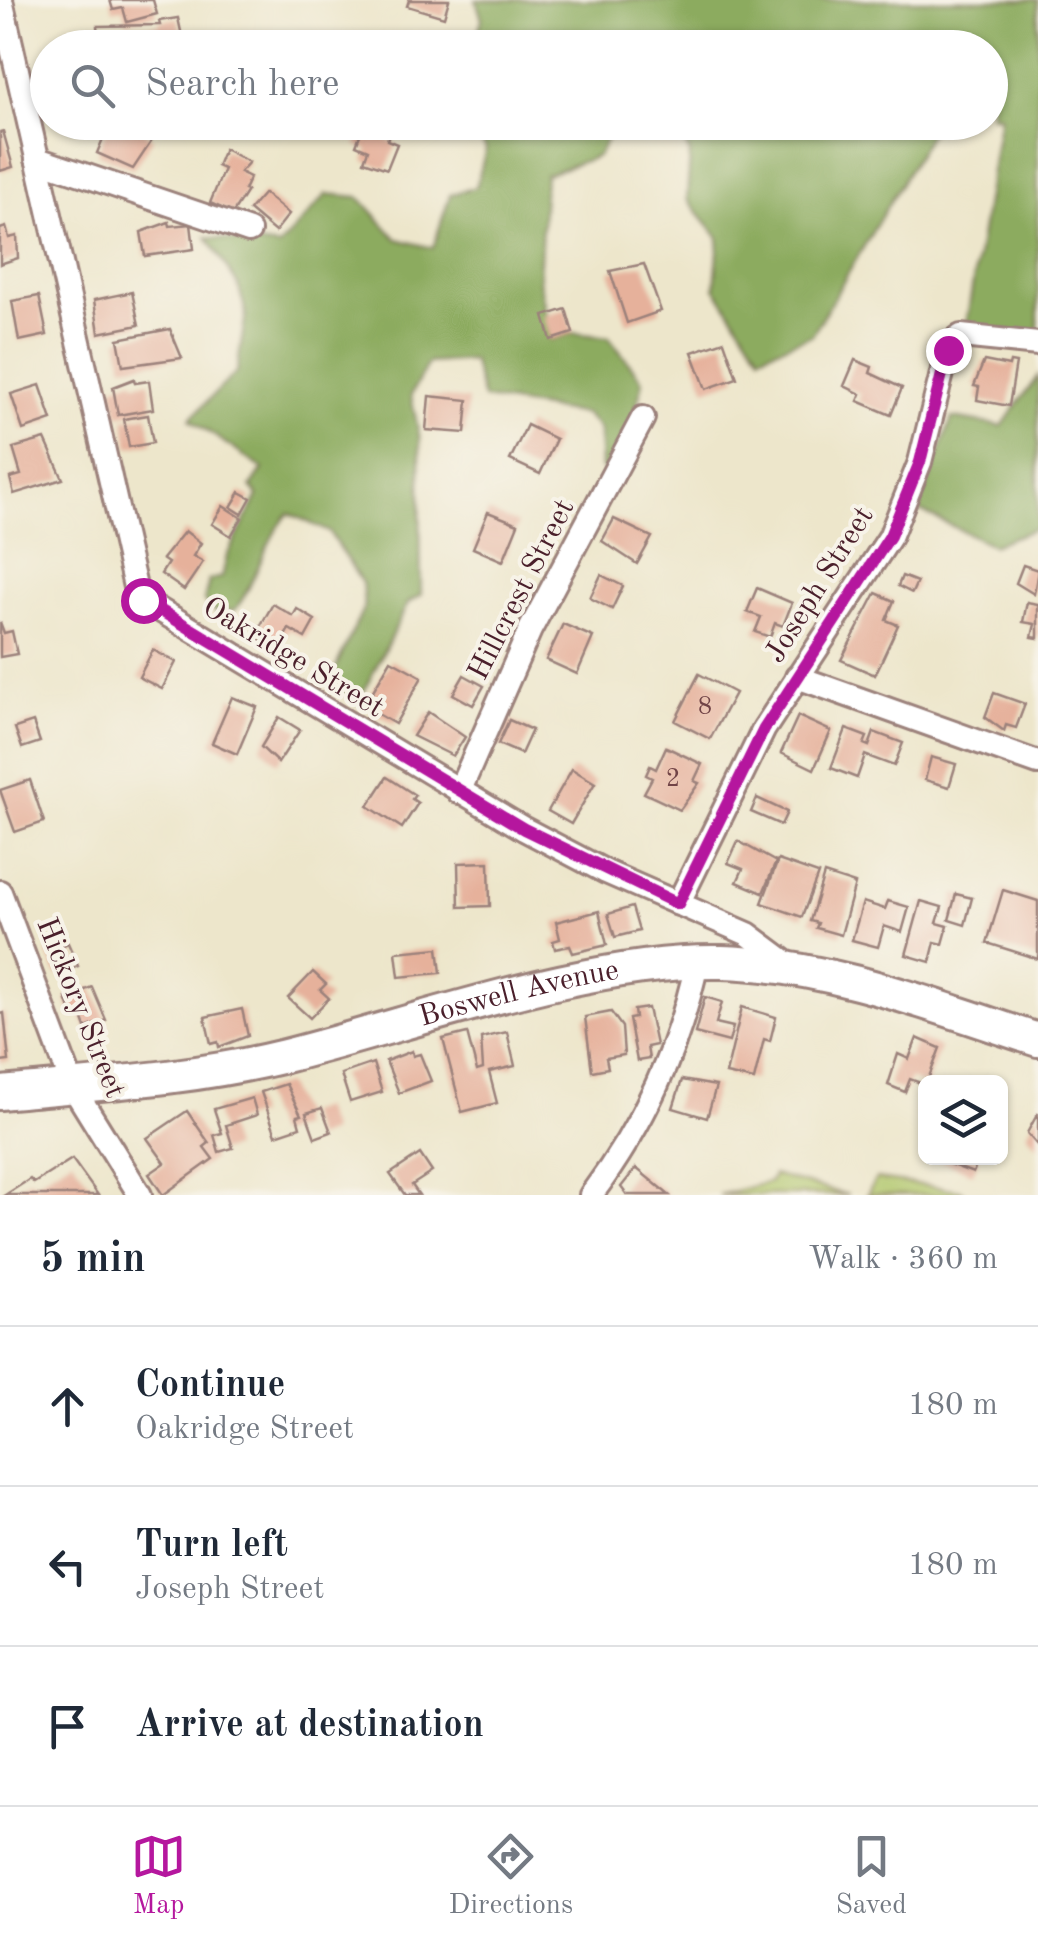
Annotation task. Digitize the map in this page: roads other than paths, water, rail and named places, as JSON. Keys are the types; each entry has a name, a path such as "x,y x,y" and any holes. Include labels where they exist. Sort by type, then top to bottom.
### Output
{"street":[{"name":"Oakridge Street","path":"9,2 30,120"},
{"name":"Oakridge Street","path":"34,140 137,592 172,621 459,792 551,844 748,934 798,972"},
{"path":"37,159 249,231"},
{"name":"Joseph Street","path":"678,904 748,758 895,525 920,462 948,350 954,340 962,336 1038,344"},
{"name":"Hillcrest Street","path":"459,792 530,630 643,418"},
{"path":"796,677 1038,764"},
{"name":"Hickory Street","path":"0,892 73,1087 135,1193"},
{"path":"591,1195 646,1114 681,1025 697,963"},
{"name":"Boswell Avenue","path":"0,1094 170,1078 251,1064 572,982 697,963 798,972 917,1000 1038,1040"}]}
